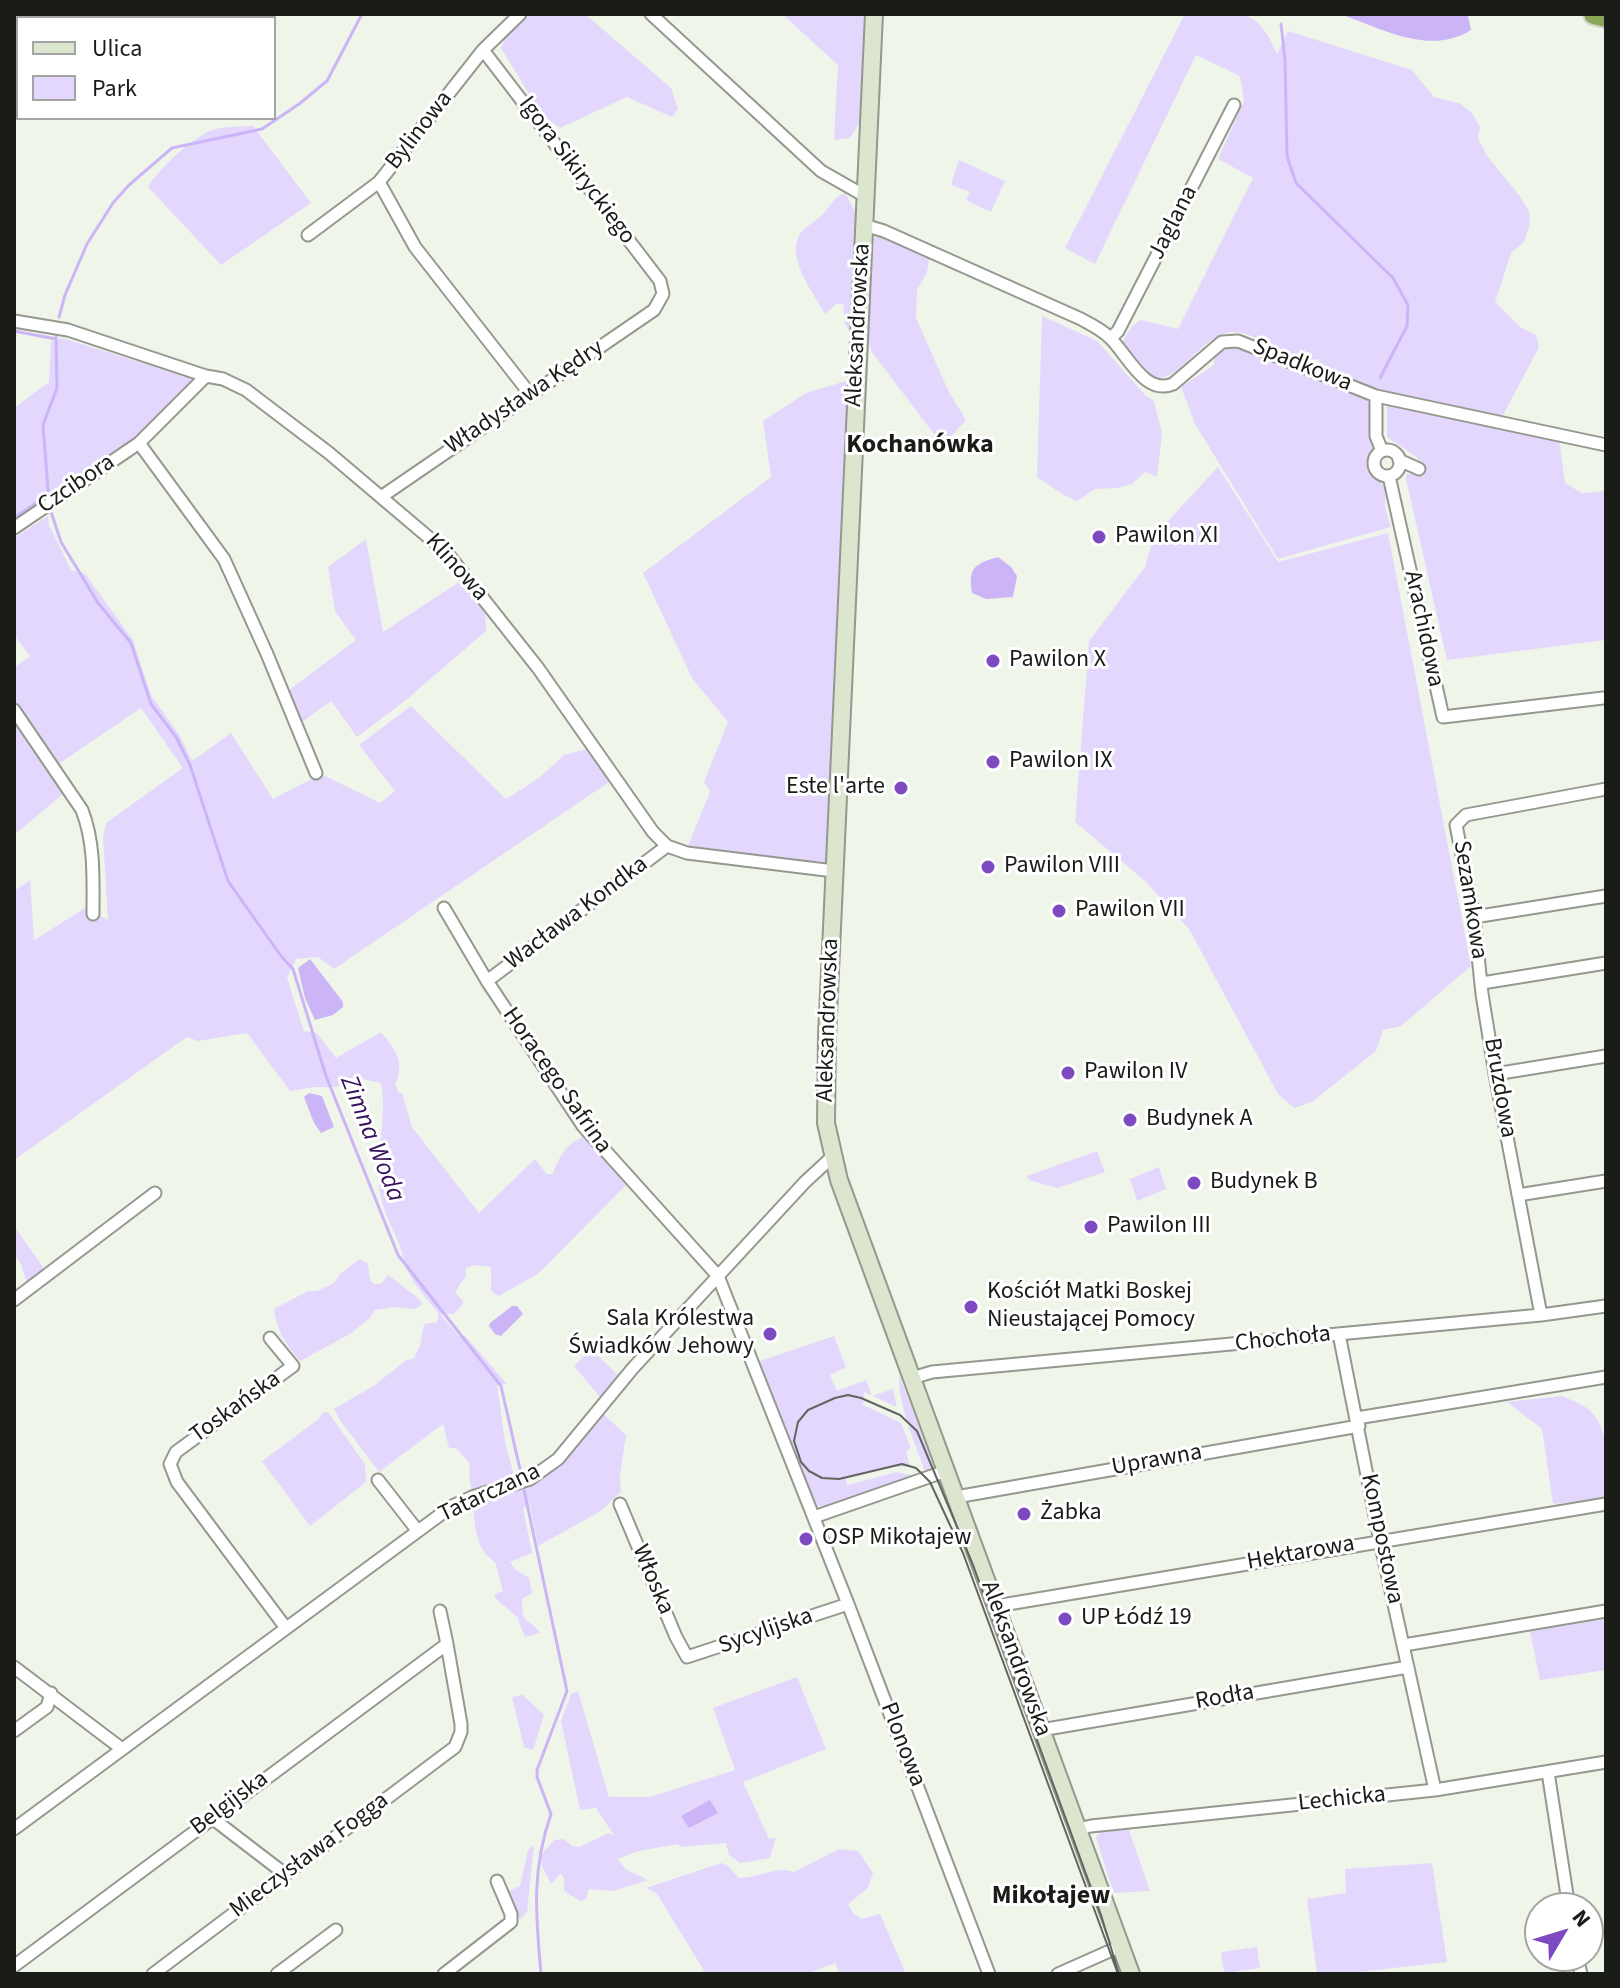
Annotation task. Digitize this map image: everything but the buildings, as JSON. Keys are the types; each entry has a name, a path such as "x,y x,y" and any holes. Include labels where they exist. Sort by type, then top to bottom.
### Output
{"highway":[{"path":"1594,14 1606,17"}],"main road":[{"name":"Aleksandrowska","path":"874,14 834,871 826,1123 832,1157 1131,1974"}],"street":[{"name":"Bylinowa","path":"308,235 379,182 483,50 520,14"},
{"path":"651,14 821,171 865,196"},
{"name":"Igora Sikiryckiego","path":"483,50 660,281 663,294"},
{"name":"Jaglana","path":"1111,338 1118,331 1234,105"},
{"path":"379,182 415,247 530,394"},
{"name":"Spadkowa","path":"864,225 1071,314 1111,338 1143,378 1155,386 1173,384 1215,347 1228,340 1258,347 1376,396 1606,445"},
{"name":"Władysława Kędry","path":"381,497 654,310 663,294"},
{"name":"Klinowa","path":"14,321 68,330 223,379 246,390 329,453 447,553 473,583 538,668 653,832 667,846"},
{"name":"Czcibora","path":"14,528 139,443 206,376"},
{"path":"1376,396 1376,436 1382,451"},
{"path":"139,443 224,559 316,773"},
{"path":"1382,451 1392,452 1395,469 1378,473 1374,458 1382,451"},
{"name":"Arachidowa","path":"1395,469 1443,717 1603,698"},
{"path":"14,710 82,810 89,826 93,848 93,914"},
{"name":"Sezamkowa","path":"1482,983 1474,917 1456,825 1460,818 1606,789"},
{"path":"667,846 698,855 834,871"},
{"name":"Wacława Kondka","path":"487,981 667,846"},
{"path":"1474,917 1606,896"},
{"name":"Horacego Safrina","path":"444,908 487,981 583,1126 718,1276"},
{"path":"1482,983 1606,963"},
{"name":"Bruzdowa","path":"1482,983 1495,1074 1541,1315"},
{"path":"1495,1074 1606,1056"},
{"name":"Tatarczana","path":"14,1829 417,1530 462,1501 530,1479 569,1450 607,1398 805,1182 832,1157"},
{"path":"1518,1195 1606,1181"},
{"path":"14,1300 155,1193"},
{"name":"Plonowa","path":"718,1276 848,1604 989,1974"},
{"path":"699,1297 712,1295 727,1302"},
{"name":"Chochoła","path":"912,1378 943,1370 1541,1315 1606,1306"},
{"name":"Kompostowa","path":"1339,1334 1380,1541 1435,1790"},
{"name":"Toskańska","path":"270,1338 293,1366 176,1452 170,1464 177,1482 286,1628"},
{"name":"Uprawna","path":"956,1497 1606,1377"},
{"path":"814,1517 946,1471"},
{"path":"378,1480 417,1530"},
{"name":"Włoska","path":"620,1504 684,1655"},
{"name":"Hektarowa","path":"996,1606 1606,1504"},
{"name":"Sycylijska","path":"684,1655 691,1658 848,1604"},
{"path":"440,1611 447,1644"},
{"path":"1404,1645 1606,1611"},
{"name":"Mieczysława Fogga","path":"153,1974 455,1747 461,1732 447,1644"},
{"name":"Belgijska","path":"14,1966 447,1644"},
{"path":"14,1667 122,1749"},
{"name":"Rodła","path":"1041,1730 1408,1667"},
{"path":"14,1731 47,1707 51,1693"},
{"name":"Lechicka","path":"1078,1829 1435,1790 1606,1762"},
{"path":"1548,1772 1567,1892"},
{"path":"212,1818 285,1874"},
{"path":"444,1974 511,1922 511,1914 497,1881"},
{"path":"277,1974 336,1930"},
{"path":"1058,1974 1121,1946"}],"green space":[{"path":"528,14 585,14 671,88 678,109 672,117 627,97 560,128 542,115 501,48 506,36"},
{"path":"782,14 865,14 861,120 850,138 834,140 838,65"},
{"path":"1185,14 1243,14 1250,17 1268,36 1277,54 1288,31 1412,70 1434,97 1459,103 1472,113 1480,127 1478,139 1488,157 1529,211 1530,224 1524,242 1511,253 1495,302 1520,327 1536,335 1539,347 1501,419 1373,388 1325,369 1317,359 1298,360 1240,333 1220,335 1178,369 1159,378 1150,375 1135,360 1122,342 1132,326 1141,320 1178,329 1253,178 1218,159 1244,101 1240,76 1196,55 1095,264 1065,248"},
{"path":"253,126 311,203 221,265 148,187 178,154 207,132"},
{"path":"959,160 1005,181 991,212 966,200 970,192 951,185"},
{"path":"845,193 858,217 851,334 845,324 843,304 836,304 825,314 803,275 796,253 796,243 806,227"},
{"path":"883,234 930,254 927,272 917,290 916,318 948,390 966,420 943,446 872,352 867,338 874,238"},
{"path":"1042,316 1097,341 1154,401 1162,433 1157,477 1145,472 1132,484 1095,489 1077,501 1037,477"},
{"path":"62,338 195,379 133,440 14,523 14,408 49,382 51,342"},
{"path":"1237,347 1365,397 1369,404 1375,444 1369,467 1386,489 1385,507 1391,527 1278,559 1195,424 1181,387 1214,365 1214,357 1223,348"},
{"path":"846,381 847,483 829,867 687,848 710,792 704,782 728,722 692,678 643,573 771,477 763,421 806,393"},
{"path":"1387,403 1559,439 1565,483 1582,493 1606,491 1606,640 1447,660 1406,479 1407,474 1414,474 1419,465 1418,458 1387,437"},
{"path":"1218,467 1278,562 1388,533 1471,966 1401,1026 1383,1030 1376,1051 1312,1102 1294,1108 1278,1094 1189,929 1144,880 1075,822 1089,641 1145,567 1154,536"},
{"path":"48,516 49,525 71,570 85,574 133,640 151,695 180,736 192,761 231,733 273,799 321,774 380,803 395,791 359,745 411,706 506,799 539,778 564,755 587,749 609,782 334,969 318,957 296,959 287,978 304,1031 317,1033 336,1058 381,1032 391,1044 399,1063 395,1084 402,1093 412,1127 479,1213 535,1159 547,1174 553,1174 564,1152 583,1137 626,1185 539,1273 499,1296 491,1291 491,1267 476,1265 466,1268 466,1276 455,1292 464,1302 454,1314 440,1314 459,1336 465,1336 507,1384 497,1385 505,1442 518,1490 554,1467 601,1412 626,1435 620,1475 621,1492 601,1511 538,1546 530,1505 523,1508 532,1553 510,1562 529,1578 532,1593 522,1599 523,1615 540,1633 525,1637 517,1617 495,1598 495,1594 503,1591 495,1562 483,1549 476,1532 470,1464 456,1448 449,1448 443,1424 379,1472 334,1409 375,1385 406,1360 413,1359 420,1346 424,1324 437,1322 439,1314 407,1269 381,1198 381,1083 353,1077 336,1087 290,1091 247,1033 198,1041 187,1037 14,1160 14,891 30,880 34,940 85,908 108,920 103,838 106,823 183,768 141,708 60,763 63,794 14,835 14,701 17,699 14,694 14,668 30,656 14,635 14,538"},
{"path":"366,539 383,632 462,580 485,609 486,631 406,700 357,737 331,701 302,722 289,690 356,640 335,611 328,567"},
{"path":"1097,1151 1105,1172 1057,1188 1029,1180 1027,1176"},
{"path":"1159,1167 1166,1189 1137,1201 1130,1179"},
{"path":"14,1226 47,1273 28,1287 21,1264 14,1254"},
{"path":"360,1259 368,1264 374,1284 381,1284 388,1275 423,1304 415,1309 395,1307 375,1310 350,1334 300,1361 282,1336 274,1309 308,1291 317,1291 334,1283 341,1273"},
{"path":"834,1336 846,1367 830,1375 837,1391 866,1380 872,1396 864,1392 863,1405 901,1423 911,1448 906,1451 910,1467 893,1467 846,1479 847,1485 897,1472 916,1476 827,1509 811,1500 757,1362"},
{"path":"591,1349 619,1376 600,1397 574,1366"},
{"path":"899,1375 936,1470 929,1456 934,1471 926,1474 905,1413"},
{"path":"893,1389 897,1407 872,1396"},
{"path":"1562,1396 1588,1409 1600,1425 1606,1456 1606,1498 1553,1504 1542,1429 1507,1402"},
{"path":"328,1412 365,1464 366,1482 310,1526 262,1461 319,1419 322,1413"},
{"path":"1606,1619 1606,1670 1540,1680 1530,1631"},
{"path":"797,1677 826,1749 743,1782 769,1839 776,1837 770,1858 740,1863 729,1855 726,1843 681,1847 678,1844 638,1851 618,1859 625,1869 648,1880 613,1891 589,1889 586,1899 580,1901 564,1891 561,1873 551,1884 542,1866 541,1855 554,1840 564,1839 579,1847 609,1833 615,1837 596,1808 580,1810 561,1721 571,1694 578,1691 609,1797 650,1797 735,1770 713,1708"},
{"path":"523,1695 544,1715 533,1750 524,1747 512,1697"},
{"path":"1128,1827 1150,1891 1115,1893 1112,1888 1096,1837 1103,1829"},
{"path":"534,1845 527,1912 520,1920 505,1893 520,1886 528,1850"},
{"path":"839,1849 858,1851 873,1873 868,1888 848,1904 861,1919 880,1914 906,1974 840,1974 835,1963 806,1974 706,1974 657,1894 646,1888 721,1863 739,1878 780,1870 794,1872"},
{"path":"1432,1863 1447,1962 1317,1974 1307,1899 1346,1893 1345,1869"},
{"path":"1257,1947 1260,1968 1224,1973 1221,1952"}],"shaded area":[{"path":"1340,14 1456,14 1468,16 1471,30 1439,41 1423,40 1389,33"},
{"path":"998,557 1017,576 1013,597 986,599 972,593 974,568"},
{"path":"310,959 343,1002 343,1007 333,1015 315,1020 305,998 298,968"},
{"path":"309,1093 322,1096 334,1127 321,1133 304,1097"},
{"path":"512,1306 517,1306 523,1314 501,1336 495,1334 490,1323"},
{"path":"710,1800 718,1813 689,1828 681,1816"}],"waterway":[{"name":"Zimna Woda","path":"276,120 327,81 362,14"},
{"path":"1281,24 1287,156 1296,183 1393,278 1408,305 1407,326 1380,378"},
{"name":"Zimna Woda","path":"59,317 87,244 113,203 129,185 172,148 262,129 275,120"},
{"path":"14,331 56,339"},
{"name":"Zimna Woda","path":"49,502 43,425 57,388 56,335"},
{"path":"14,518 48,495"},
{"name":"Zimna Woda","path":"50,509 61,542 98,603 131,643 151,704 176,737 190,765 228,881 293,969 326,1076 398,1255 501,1386 522,1478"},
{"name":"Zimna Woda","path":"523,1485 567,1691 537,1770 551,1814 538,1874 541,1974"}],"tram line":[{"path":"1118,1974 963,1553 930,1482 916,1468 902,1464 839,1479 822,1478 809,1471 801,1462 794,1441 798,1422 808,1410 848,1395 900,1415 917,1431 973,1565 1101,1915 1119,1974"}],"place":[{"name":"Pawilon XI","path":"1099,537"},
{"name":"Pawilon X","path":"993,661"},
{"name":"Pawilon IX","path":"993,762"},
{"name":"Este l'arte","path":"901,788"},
{"name":"Pawilon VIII","path":"988,867"},
{"name":"Pawilon VII","path":"1059,911"},
{"name":"Pawilon IV","path":"1068,1073"},
{"name":"Budynek A","path":"1130,1120"},
{"name":"Budynek B","path":"1194,1183"},
{"name":"Pawilon III","path":"1091,1227"},
{"name":"Kościół Matki Boskej Nieustającej Pomocy","path":"971,1307"},
{"name":"Sala Królestwa Świadków Jehowy","path":"770,1334"},
{"name":"Żabka","path":"1024,1514"},
{"name":"OSP Mikołajew","path":"806,1539"},
{"name":"UP Łódź 19","path":"1065,1619"}],"district":[{"name":"Kochanówka","path":"920,446"},
{"name":"Mikołajew","path":"1051,1897"}]}
